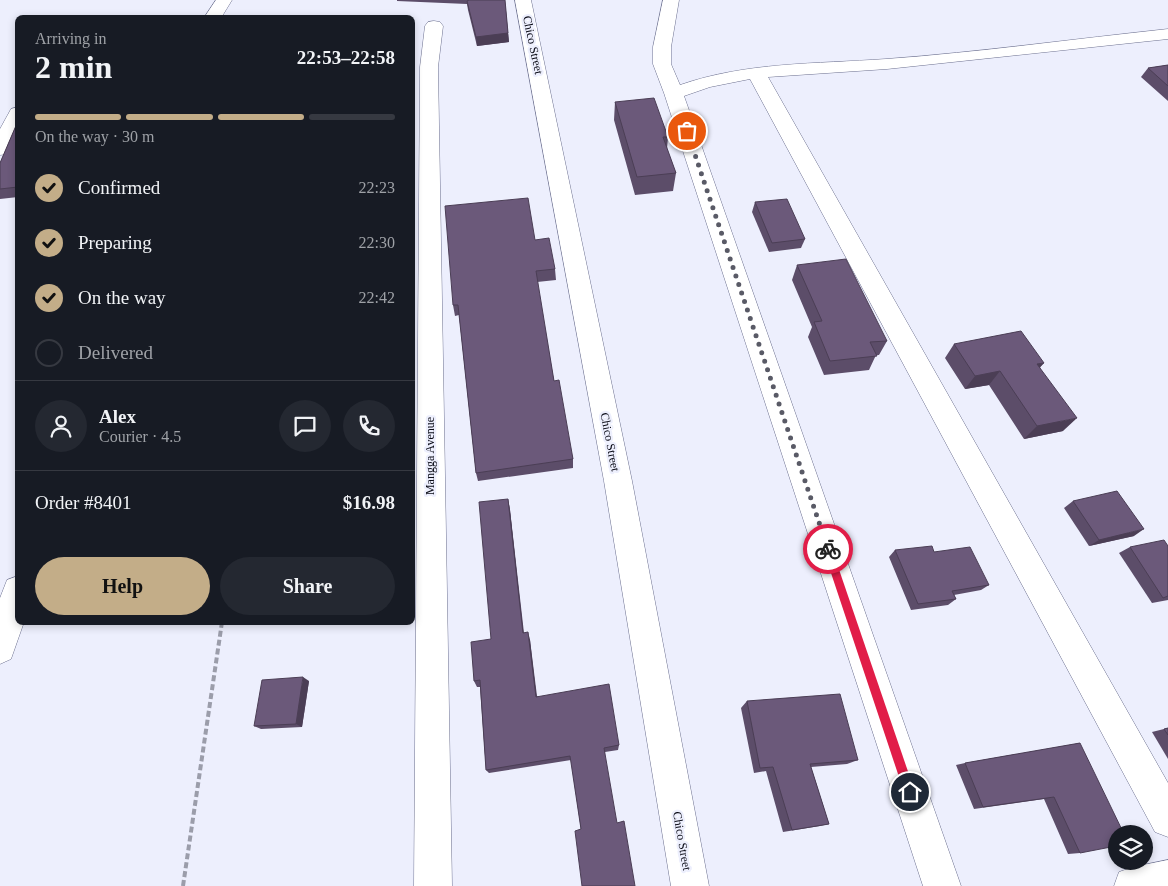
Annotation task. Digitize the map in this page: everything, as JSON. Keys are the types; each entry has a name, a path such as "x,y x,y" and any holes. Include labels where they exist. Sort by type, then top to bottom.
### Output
{"street":[{"path":"214,15 224,0"},
{"name":"Chico Street","path":"523,0 618,481 690,886"},
{"path":"671,0 662,48 662,64 674,93 942,886"},
{"name":"Mangga Avenue","path":"433,886 429,67 434,26"},
{"path":"674,93 706,82 756,72 886,64 1168,34"},
{"path":"756,72 1168,819"},
{"path":"0,149 15,119"},
{"path":"0,648 15,600"},
{"path":"1132,886 1168,880"}],"path":[{"path":"183,886 222,625"}],"building":[{"path":"505,0 508,33 476,37 467,1"},
{"path":"1168,65 1168,86 1148,68"},
{"path":"654,98 668,137 663,137 676,173 637,177 615,102"},
{"path":"15,128 15,187 0,189 0,163"},
{"path":"528,198 535,240 549,238 555,269 536,271 554,381 559,380 573,459 476,473 458,305 453,305 445,206"},
{"path":"787,199 805,239 772,243 755,202"},
{"path":"846,259 887,341 870,342 877,356 830,361 814,322 822,321 797,265"},
{"path":"1021,331 1044,363 1037,364 1077,418 1037,426 1000,371 975,376 954,344"},
{"path":"1117,491 1144,529 1099,540 1073,501"},
{"path":"508,499 523,633 528,632 536,697 609,684 619,745 604,748 617,823 624,821 635,886 582,886 575,831 581,829 570,756 486,770 480,680 474,681 471,642 491,639 479,502"},
{"path":"1164,540 1168,546 1168,596 1163,598 1130,547"},
{"path":"932,546 934,552 970,547 989,585 952,591 956,599 918,604 895,550"},
{"path":"303,677 296,724 254,726 262,680"},
{"path":"840,694 858,760 810,764 829,824 792,830 773,767 760,768 747,701"},
{"path":"1080,743 1120,825 1108,825 1108,848 1080,853 1054,797 983,807 965,763"}],"way so far":[{"path":"687,131 828,549"}],"route":[{"path":"828,549 910,792"}]}
